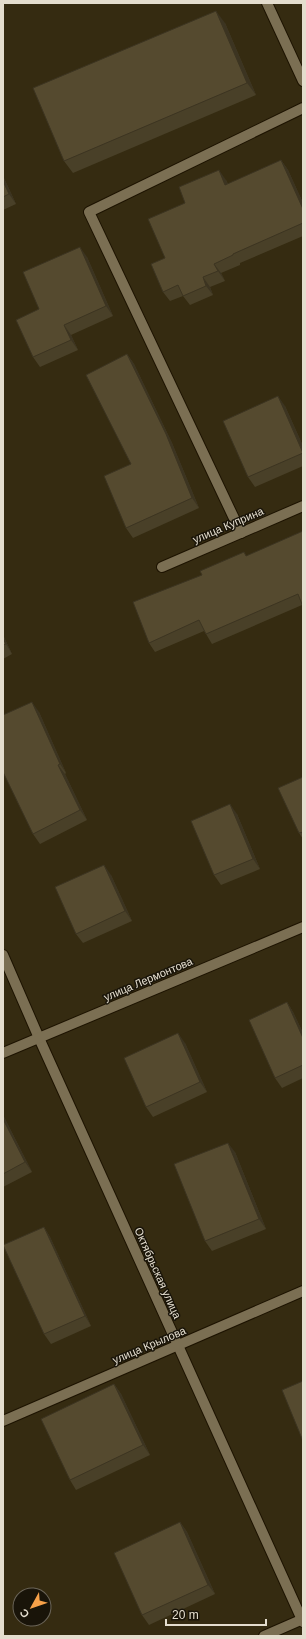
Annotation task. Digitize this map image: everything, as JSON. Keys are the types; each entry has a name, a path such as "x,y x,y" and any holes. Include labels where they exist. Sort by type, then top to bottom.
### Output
{"street":[{"path":"267,3 303,81"},
{"path":"241,532 89,212 303,108"},
{"name":"улица Куприна","path":"162,566 303,506"},
{"name":"улица Лермонтова","path":"3,1053 303,927"},
{"name":"Октябрьская улица","path":"3,955 39,1038 303,1620"},
{"name":"улица Крылова","path":"3,1421 303,1291"},
{"path":"264,1636 303,1620"}],"building":[{"path":"216,11 247,83 64,161 33,88"},
{"path":"281,160 303,209 303,223 214,264 218,271 203,277 206,286 183,296 178,285 163,292 151,264 165,258 148,219 185,203 179,187 219,170 225,185"},
{"path":"3,181 9,194 3,197"},
{"path":"80,247 106,306 64,325 71,340 33,357 16,320 39,309 23,272"},
{"path":"127,354 166,434 192,498 126,528 104,476 131,464 86,375"},
{"path":"278,396 303,453 248,477 223,421"},
{"path":"303,531 303,607 298,594 206,634 199,620 149,643 133,602 202,575 200,571 244,552 246,556"},
{"path":"32,702 60,764 58,765 80,810 33,834 3,772 3,715"},
{"path":"303,777 303,832 299,833 278,788"},
{"path":"230,804 253,859 214,875 191,821"},
{"path":"104,865 125,911 76,934 55,887"},
{"path":"287,1002 303,1038 303,1065 275,1078 249,1020"},
{"path":"178,1033 200,1082 146,1107 124,1058"},
{"path":"3,1119 25,1162 3,1174"},
{"path":"228,1143 259,1219 205,1241 174,1164"},
{"path":"44,1227 85,1316 44,1334 3,1245"},
{"path":"303,1381 303,1441 282,1390"},
{"path":"114,1384 143,1445 70,1480 41,1419"},
{"path":"180,1522 208,1585 142,1615 114,1553"}]}
